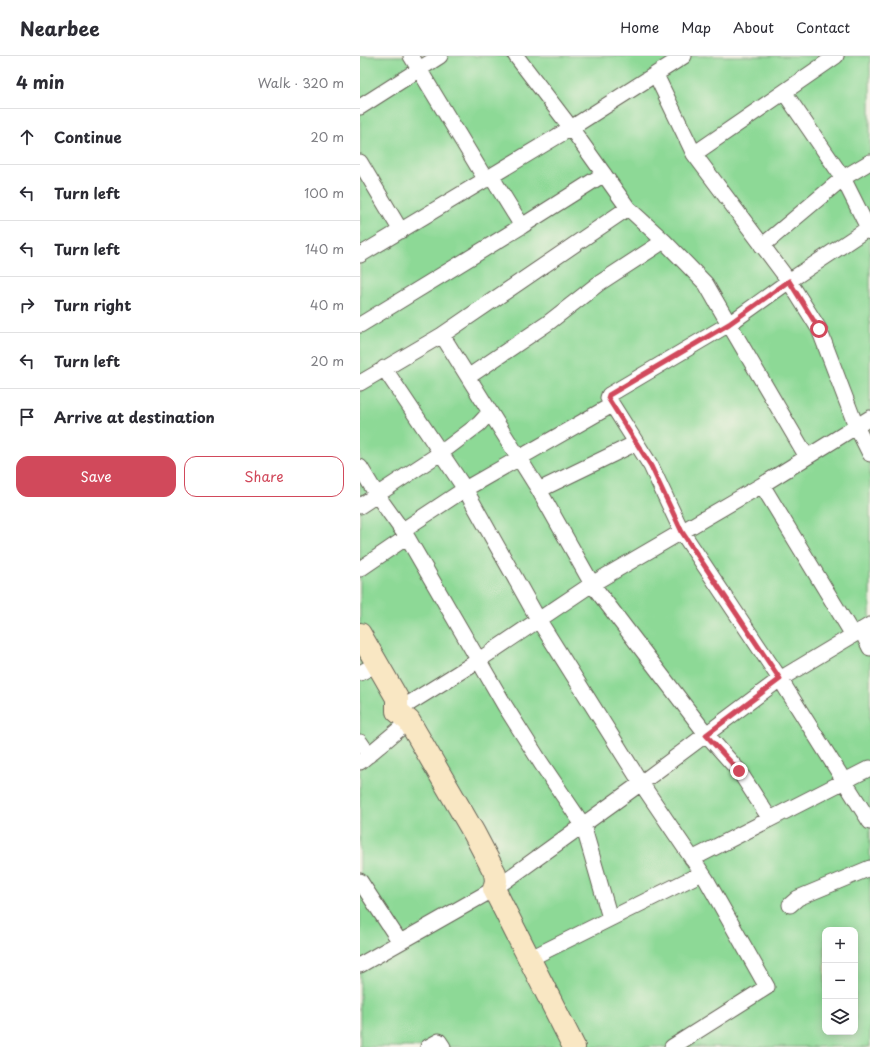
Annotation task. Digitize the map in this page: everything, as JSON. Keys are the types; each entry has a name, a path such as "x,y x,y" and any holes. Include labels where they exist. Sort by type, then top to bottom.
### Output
{"street":[{"path":"411,56 418,70 522,226"},
{"path":"360,107 440,56"},
{"path":"516,56 571,128 628,208 706,284 807,457"},
{"path":"694,154 836,56"},
{"path":"360,256 656,75 676,58"},
{"path":"656,75 694,154 789,281 819,329 856,426 870,454"},
{"path":"784,92 843,178 869,229 789,281 729,324 609,395 608,398 651,466 682,532 780,679 870,822"},
{"path":"360,162 401,231"},
{"path":"762,246 843,178 870,162"},
{"path":"360,325 604,174"},
{"path":"360,383 442,335 628,208"},
{"path":"468,377 548,324 598,284 664,242"},
{"path":"442,335 539,490 592,584 706,735 739,771 770,819"},
{"path":"384,368 442,452 465,489 538,618 641,783 702,873 767,987 672,1047"},
{"path":"360,568 465,489 612,405"},
{"path":"360,506 442,452 479,424 490,412"},
{"path":"364,759 403,716 538,618 592,584 762,485 870,418"},
{"path":"539,490 636,443"},
{"path":"360,467 377,495 405,534 541,763 583,824 610,918"},
{"path":"762,485 861,630 870,648"},
{"path":"360,965 494,889 641,783 780,679 861,630"},
{"path":"360,634 368,668 397,698 403,716 474,833 495,873 496,881 494,889 574,1047"},
{"path":"360,742 364,759"},
{"path":"692,859 870,768"},
{"path":"790,905 798,898 870,868"},
{"path":"529,959 702,873"},
{"path":"360,881 400,942"},
{"path":"428,1047 439,1041 443,1047"}],"green space":[{"path":"360,56 870,56 870,1047 360,1047"}],"route":[{"path":"739,771 706,735 780,679 682,532 651,466 608,398 609,395 729,324 789,281 819,329"}]}
